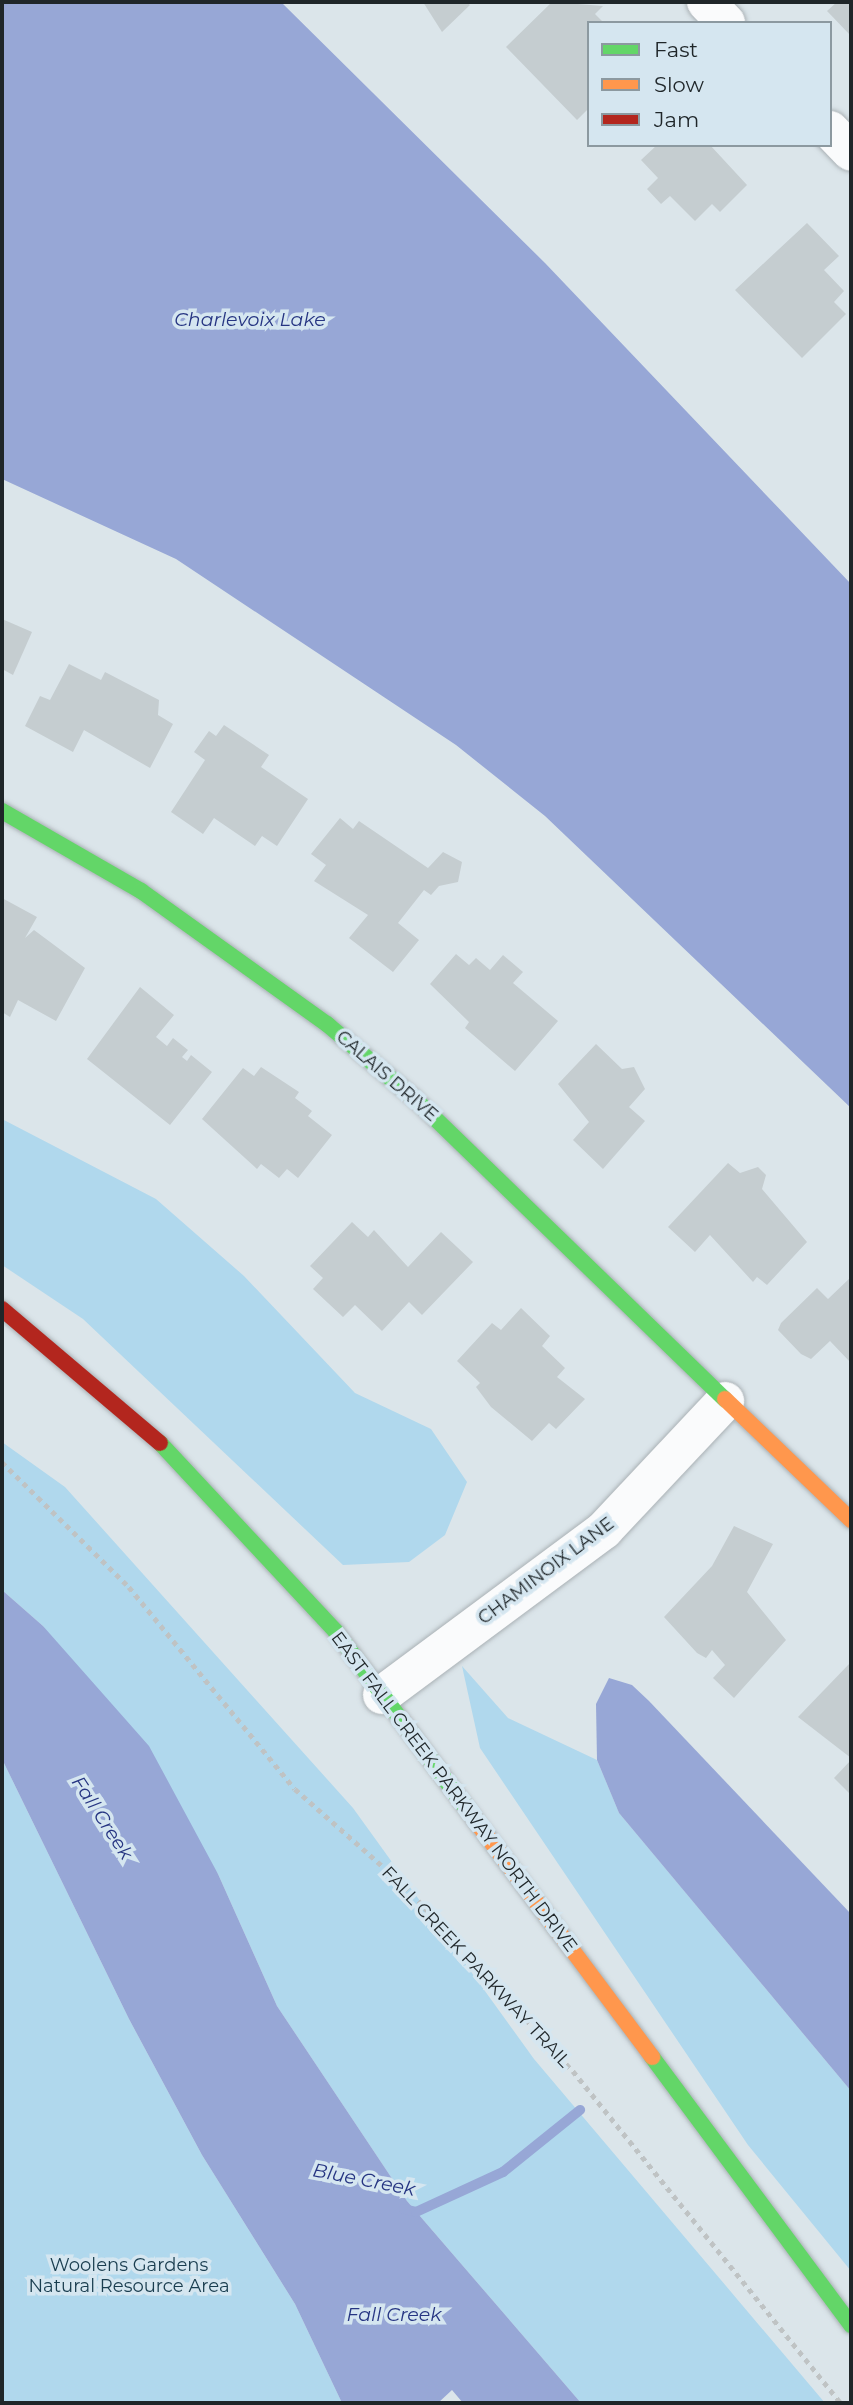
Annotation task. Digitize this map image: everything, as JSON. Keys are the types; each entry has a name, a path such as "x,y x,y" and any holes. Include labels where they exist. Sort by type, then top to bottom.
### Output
{"street":[{"path":"706,2 724,21"},
{"path":"832,132 851,152"},
{"name":"CALAIS DRIVE","path":"2,811 141,891 327,1024 414,1098 851,1520"},
{"name":"EAST FALL CREEK PARKWAY NORTH DRIVE","path":"2,1309 99,1385 222,1504 336,1632 851,2325"},
{"name":"CHAMINOIX LANE","path":"382,1695 604,1530 725,1401"}],"path":[{"name":"FALL CREEK PARKWAY TRAIL","path":"2,1462 129,1587 295,1789 405,1886 573,2071 841,2403"}],"green space":[{"path":"2,1119 156,1199 244,1276 355,1393 431,1429 467,1482 445,1535 409,1562 343,1565 83,1319 2,1265"},
{"path":"2,1442 65,1487 353,1808 534,2059 825,2403 581,2403 407,2201 277,2006 218,1874 43,1626 2,1590"},
{"path":"462,1666 508,1718 597,1760 619,1813 851,2091 851,2271 748,2145 480,1748"},
{"name":"Woolens Gardens Natural Resource Area","path":"2,1759 129,2019 202,2155 295,2304 342,2403 2,2403"}],"water":[{"name":"Charlevoix Lake","path":"2,2 281,2 545,263 851,584 851,1108 545,816 456,745 176,559 2,479"},
{"name":"Fall Creek","path":"2,1590 43,1626 149,1746 218,1874 277,2006 407,2201 581,2403 463,2403 452,2390 438,2403 342,2403 295,2304 202,2155 129,2019 2,1759"},
{"path":"609,1678 632,1685 649,1701 851,1914 851,2091 619,1813 597,1760 596,1704"}],"building":[{"path":"423,2 466,2 470,5 442,32"},
{"path":"552,2 603,6 595,14 602,21 587,21 587,110 577,120 506,47"},
{"path":"837,2 851,2 851,36 827,11"},
{"path":"655,147 712,147 747,185 720,212 712,204 695,221 670,196 661,204 647,189 658,178 641,160"},
{"path":"807,223 839,256 824,270 844,291 834,302 846,314 802,358 735,290"},
{"path":"2,619 32,632 13,675 2,669"},
{"path":"69,664 101,680 105,672 159,700 158,715 173,724 150,768 84,730 73,752 25,726 40,696 50,700"},
{"path":"224,725 269,755 261,767 308,799 277,846 262,836 255,846 214,818 203,834 171,812 205,760 194,752 209,731 216,736"},
{"path":"340,818 353,829 359,821 428,868 443,852 462,862 458,882 439,886 431,895 424,890 398,923 419,940 393,972 349,938 368,915 314,881 326,865 311,854"},
{"path":"2,898 37,917 25,938 34,930 85,968 56,1021 18,1000 10,1017 2,1012"},
{"path":"456,954 469,965 476,958 490,970 503,955 523,972 513,983 558,1021 515,1071 465,1028 469,1022 430,984"},
{"path":"140,987 174,1015 156,1037 167,1046 173,1038 188,1050 182,1057 187,1061 191,1055 212,1072 170,1125 87,1059"},
{"path":"596,1044 622,1069 634,1067 645,1089 629,1107 645,1121 603,1169 573,1140 589,1122 558,1084"},
{"path":"261,1067 299,1092 295,1098 312,1111 308,1116 332,1135 298,1178 287,1169 279,1178 261,1164 257,1169 202,1119 243,1068 254,1076"},
{"path":"728,1163 740,1173 758,1167 766,1175 762,1189 807,1242 767,1285 757,1277 753,1282 710,1235 695,1252 668,1227"},
{"path":"352,1222 368,1237 374,1230 408,1267 441,1232 473,1262 422,1315 409,1302 382,1331 355,1305 343,1317 313,1289 323,1278 310,1266"},
{"path":"851,1277 851,1363 830,1341 811,1359 801,1354 778,1330 781,1323 817,1288 828,1299"},
{"path":"521,1308 550,1336 542,1346 565,1368 557,1377 585,1399 556,1429 549,1423 532,1441 491,1407 476,1387 480,1383 457,1361 492,1323 501,1330"},
{"path":"734,1526 773,1544 747,1592 786,1640 734,1698 713,1678 725,1665 712,1650 706,1658 697,1653 664,1617 712,1566"},
{"path":"851,1662 851,1758 798,1717"},
{"path":"851,1760 851,1795 834,1778"}],"waterway":[{"name":"Blue Creek","path":"404,2209 416,2212 503,2172 580,2110"}],"traffic: fast":[{"path":"2,811 141,891 327,1024 414,1098 725,1399"},
{"path":"160,1443 336,1632 475,1820"},
{"path":"652,2057 851,2325"}],"traffic: slow":[{"path":"725,1399 851,1520"},
{"path":"475,1820 652,2057"}],"traffic: jam":[{"path":"2,1309 160,1443"}]}
